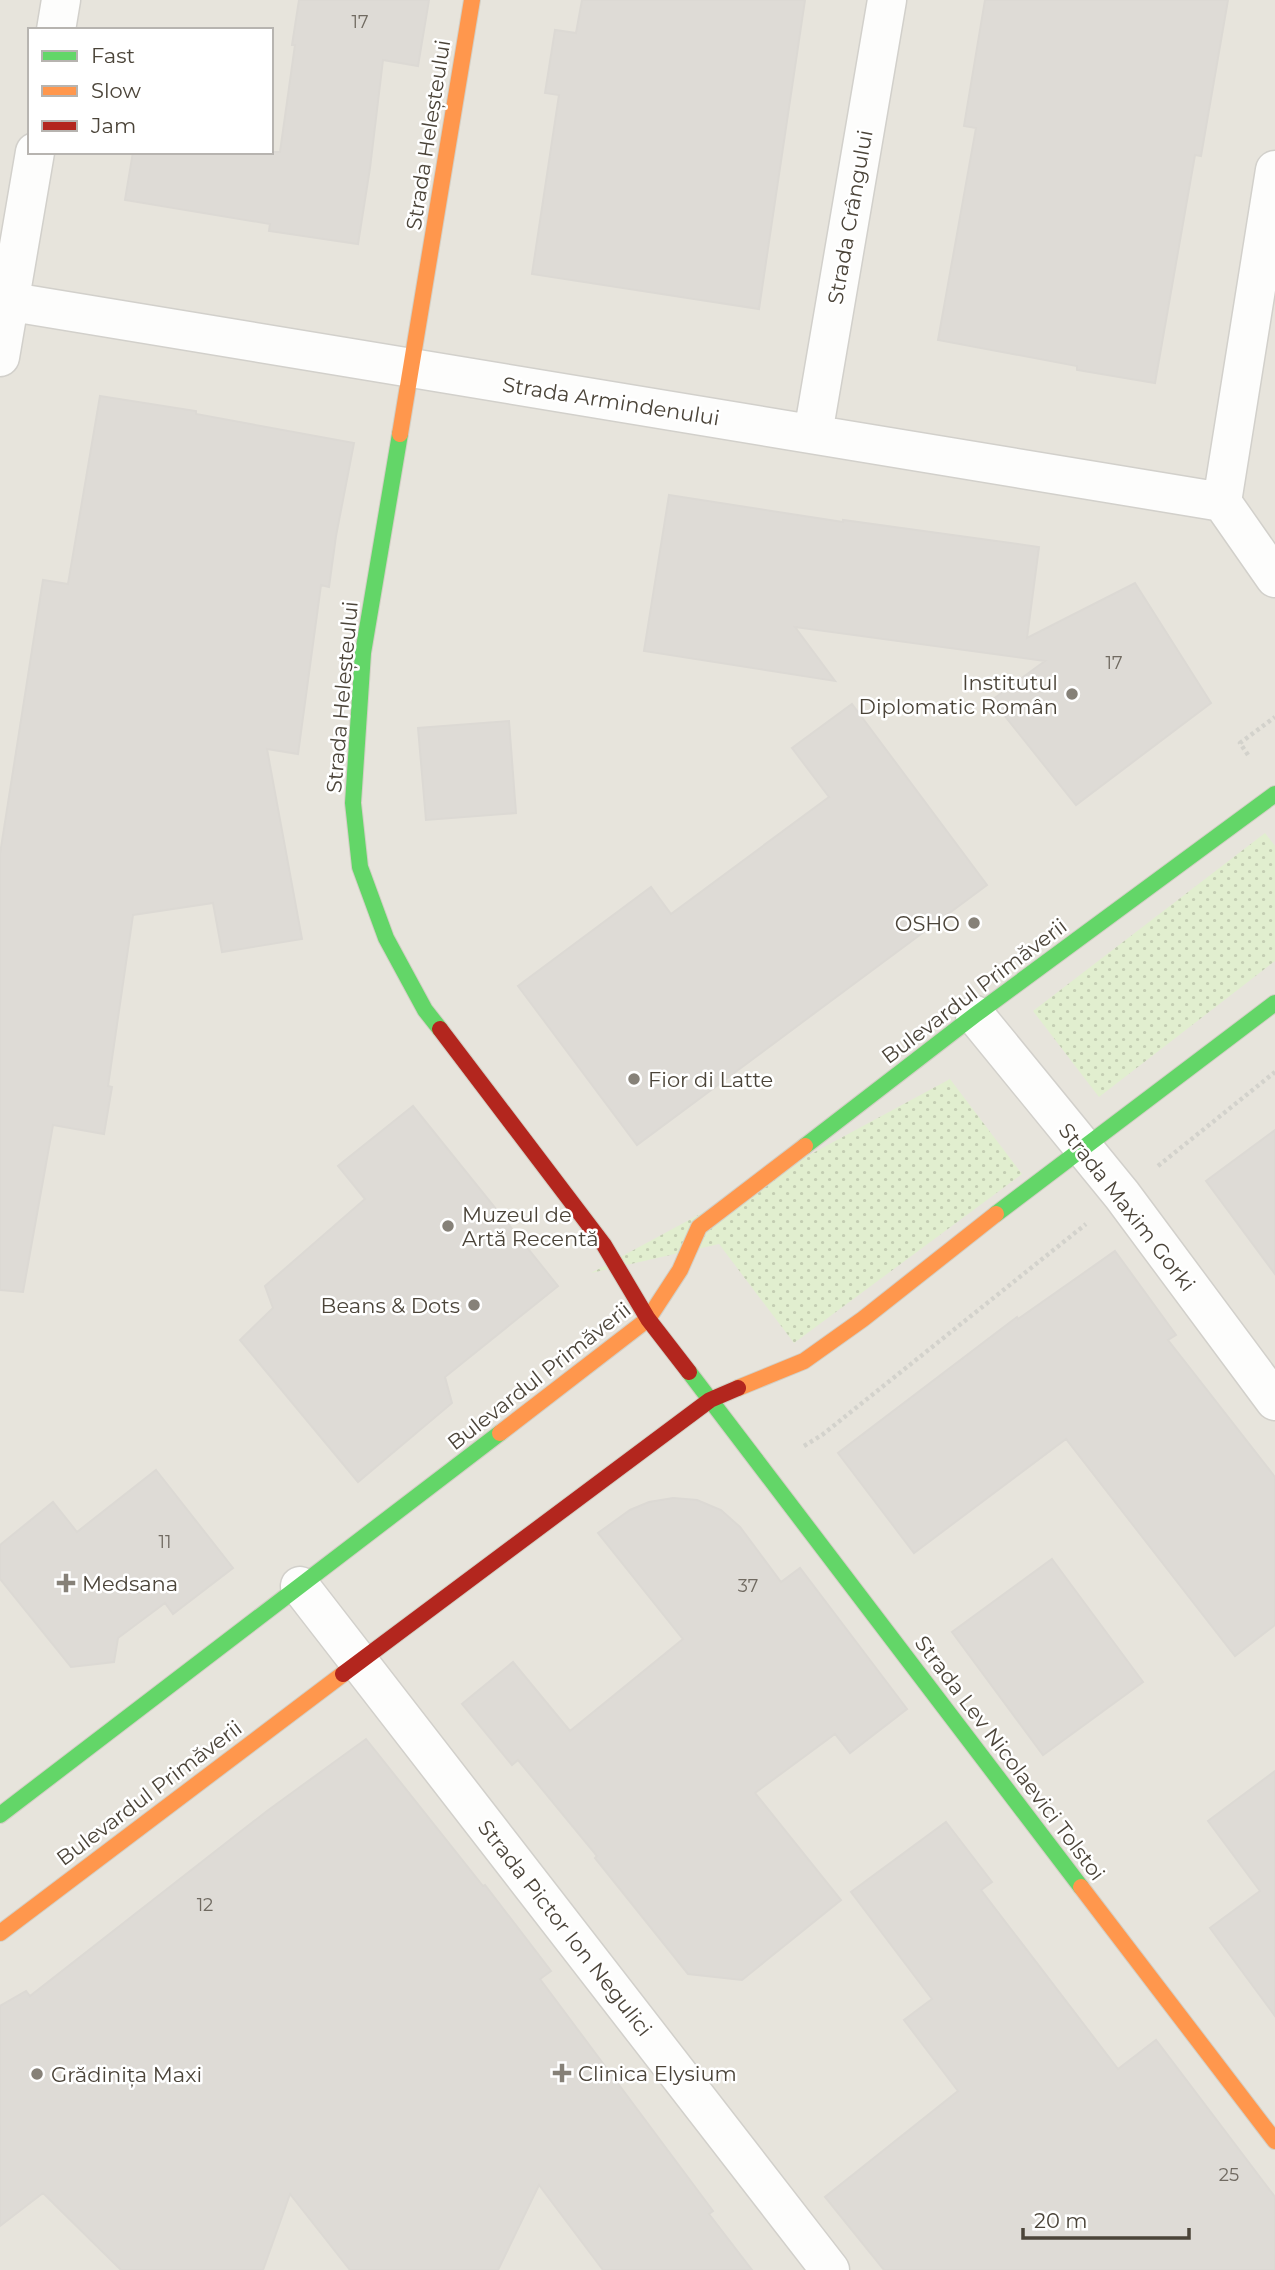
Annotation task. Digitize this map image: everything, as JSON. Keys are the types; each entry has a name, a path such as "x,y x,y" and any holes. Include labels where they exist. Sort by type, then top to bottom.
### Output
{"street":[{"path":"56,28 61,0"},
{"name":"Strada Heleșteului","path":"472,0 363,653 353,803 360,867 386,938 425,1010 604,1245 648,1319 710,1400"},
{"name":"Strada Crângului","path":"813,434 887,0"},
{"path":"0,357 5,301 35,154"},
{"path":"1275,170 1263,306 1222,502 1275,579"},
{"name":"Strada Armindenului","path":"5,301 1222,502"},
{"name":"Bulevardul Primăverii","path":"0,1815 648,1319 680,1270 699,1227 975,1015 1275,794"},
{"name":"Bulevardul Primăverii","path":"0,1933 710,1400 804,1361 863,1319 1081,1148 1275,1003"},
{"name":"Strada Maxim Gorki","path":"975,1015 1122,1195 1275,1401"},
{"name":"Strada Lev Nicolaevici Tolstoi","path":"710,1400 1275,2141"},
{"name":"Strada Pictor Ion Negulici","path":"300,1586 830,2270"}],"path":[{"path":"822,1435 1275,1072"}],"shaded area":[{"path":"0,0 1275,0 1275,2270 0,2270"}],"green space":[{"path":"1265,833 1275,846 1275,961 1099,1097 1033,1011"},
{"path":"950,1079 1022,1174 794,1343 719,1244 591,1273"}],"building":[{"path":"299,0 429,0 418,66 383,60 358,244 269,231 270,224 125,200 133,154 280,152 295,45 292,45"},
{"path":"582,0 805,0 759,309 532,274 559,95 545,93 555,30 576,33"},
{"path":"985,0 1228,0 1201,156 1195,155 1155,383 1077,370 1077,366 938,340 976,128 964,126"},
{"path":"100,396 196,411 196,414 354,443 329,587 321,585 298,754 267,749 302,939 222,952 213,903 133,915 108,1086 112,1087 104,1134 53,1125 23,1292 0,1290 0,854 43,580 68,584"},
{"path":"669,495 843,522 1039,547 1027,638 1135,583 1211,703 1076,805 992,700 1045,661 795,627 835,681 644,651"},
{"path":"852,704 987,885 637,1145 518,986 651,887 671,914 829,797 792,748"},
{"path":"509,721 516,813 426,820 418,728"},
{"path":"413,1106 558,1286 445,1377 452,1403 358,1482 240,1340 273,1308 265,1286 365,1199 338,1166"},
{"path":"1275,1130 1275,1274 1206,1181"},
{"path":"1115,1251 1176,1335 1168,1340 1275,1477 1275,1625 1235,1656 1066,1439 914,1553 838,1453 1017,1317 1018,1319"},
{"path":"156,1470 233,1568 173,1614 165,1603 118,1638 114,1662 71,1667 0,1579 0,1545 53,1502 77,1532"},
{"path":"673,1498 697,1500 721,1510 740,1527 781,1582 800,1568 907,1709 850,1753 835,1734 755,1793 841,1900 742,1980 688,1974 595,1858 597,1856 518,1760 512,1765 462,1704 513,1662 570,1731 683,1639 598,1533 630,1510 649,1502"},
{"path":"1052,1559 1143,1682 1043,1755 952,1632"},
{"path":"366,1739 551,1971 540,1979 713,2211 709,2214 752,2270 603,2270 539,2185 498,2270 350,2270 290,2194 263,2270 121,2270 43,2193 0,2226 0,2006 26,1991 30,1996 267,1811"},
{"path":"1275,1771 1275,2016 1210,1928 1260,1891 1208,1821"},
{"path":"946,1822 992,1882 981,1890 1118,2069 1156,2040 1275,2197 1275,2270 884,2270 825,2197 958,2091 904,2020 932,1999 851,1892"}],"traffic: fast":[{"path":"400,434 363,653 353,803 360,867 386,938 425,1010 440,1029"},
{"path":"805,1146 975,1015 1275,794"},
{"path":"996,1214 1275,1003"},
{"path":"689,1372 1081,1887"},
{"path":"0,1815 500,1433"}],"traffic: slow":[{"path":"400,434 472,0"},
{"path":"500,1433 648,1319 680,1270 699,1227 805,1146"},
{"path":"738,1388 804,1361 863,1319 996,1214"},
{"path":"0,1933 343,1674"},
{"path":"1081,1887 1275,2141"}],"traffic: jam":[{"path":"440,1029 604,1245 648,1319 689,1372"},
{"path":"343,1674 710,1400 738,1388"}],"place":[{"name":"Institutul Diplomatic Român","path":"1072,694"},
{"name":"OSHO","path":"974,923"},
{"name":"Fior di Latte","path":"634,1079"},
{"name":"Muzeul de Artă Recentă","path":"448,1226"},
{"name":"Beans & Dots","path":"474,1305"},
{"name":"Medsana","path":"66,1583"},
{"name":"Clinica Elysium","path":"562,2073"},
{"name":"Grădinița Maxi","path":"37,2074"}]}
